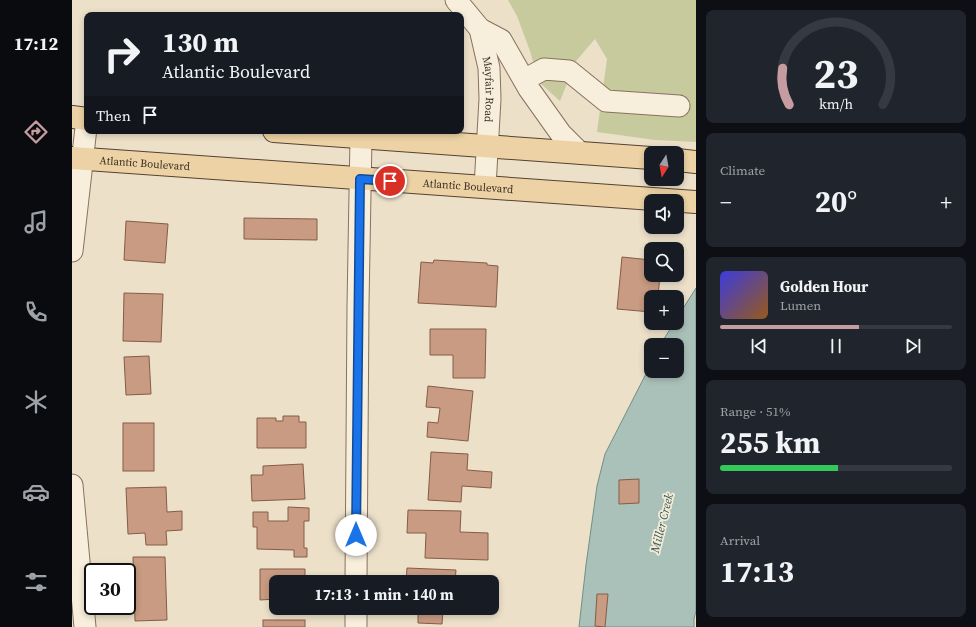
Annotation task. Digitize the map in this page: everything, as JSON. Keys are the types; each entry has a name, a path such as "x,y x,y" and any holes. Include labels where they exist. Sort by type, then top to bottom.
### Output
{"main road":[{"path":"72,117 84,118"},
{"path":"318,134 644,158"},
{"name":"Atlantic Boulevard","path":"77,159 696,202"},
{"path":"684,161 696,162"}],"street":[{"name":"Mayfair Road","path":"456,0 480,28 488,68 490,99 485,187"},
{"path":"480,28 501,40 524,80 561,134 580,153"},
{"path":"524,80 544,69 569,70 606,101 678,106"},
{"path":"72,251 77,159 84,130"},
{"path":"356,575 361,137"},
{"path":"72,485 85,627"},
{"path":"356,615 356,627"}],"green space":[{"path":"508,0 696,0 696,142 655,140 597,132 607,59 595,39 576,61 560,101 539,82 530,51 517,16"}],"water":[{"name":"Miller Creek","path":"696,288 696,611 694,627 579,627 597,486 605,454 644,378 684,378 684,338 664,338 670,330 684,330 684,307"}],"building":[{"path":"244,218 317,219 317,240 244,239"},
{"path":"126,221 168,224 165,263 124,260"},
{"path":"622,257 644,259 644,282 659,282 659,290 644,290 644,311 617,309"},
{"path":"434,260 487,263 487,265 498,266 496,307 418,303 421,262 433,263"},
{"path":"124,293 163,294 161,342 123,341"},
{"path":"430,329 486,329 485,378 453,378 453,355 430,355"},
{"path":"149,356 151,394 126,395 124,357"},
{"path":"428,386 473,391 468,441 427,437 428,422 438,423 440,408 426,407"},
{"path":"283,416 299,416 299,422 306,422 306,448 257,448 257,418 276,418 276,421 283,421"},
{"path":"123,423 154,423 154,471 123,471"},
{"path":"431,452 468,454 467,470 492,472 491,488 462,486 461,502 428,500"},
{"path":"303,464 305,499 252,501 251,475 263,475 263,466"},
{"path":"639,479 639,503 619,504 619,480"},
{"path":"166,487 167,512 182,511 182,530 166,531 167,545 146,545 145,533 128,534 126,488"},
{"path":"288,507 309,508 309,521 304,521 304,548 307,548 307,557 294,557 294,550 257,549 257,527 253,527 253,512 268,512 268,521 288,521"},
{"path":"408,510 461,511 460,532 488,533 488,560 425,558 426,533 407,533"},
{"path":"133,557 165,557 167,620 135,621 136,563 133,563"},
{"path":"407,568 456,570 456,575 406,575"},
{"path":"260,569 305,569 305,575 269,575 269,599 260,600"},
{"path":"597,594 608,594 605,627 595,626"},
{"path":"418,615 443,615 442,624 418,623"},
{"path":"263,620 305,620 305,627 263,627"}],"route":[{"path":"356,535 360,179 390,181"}]}
